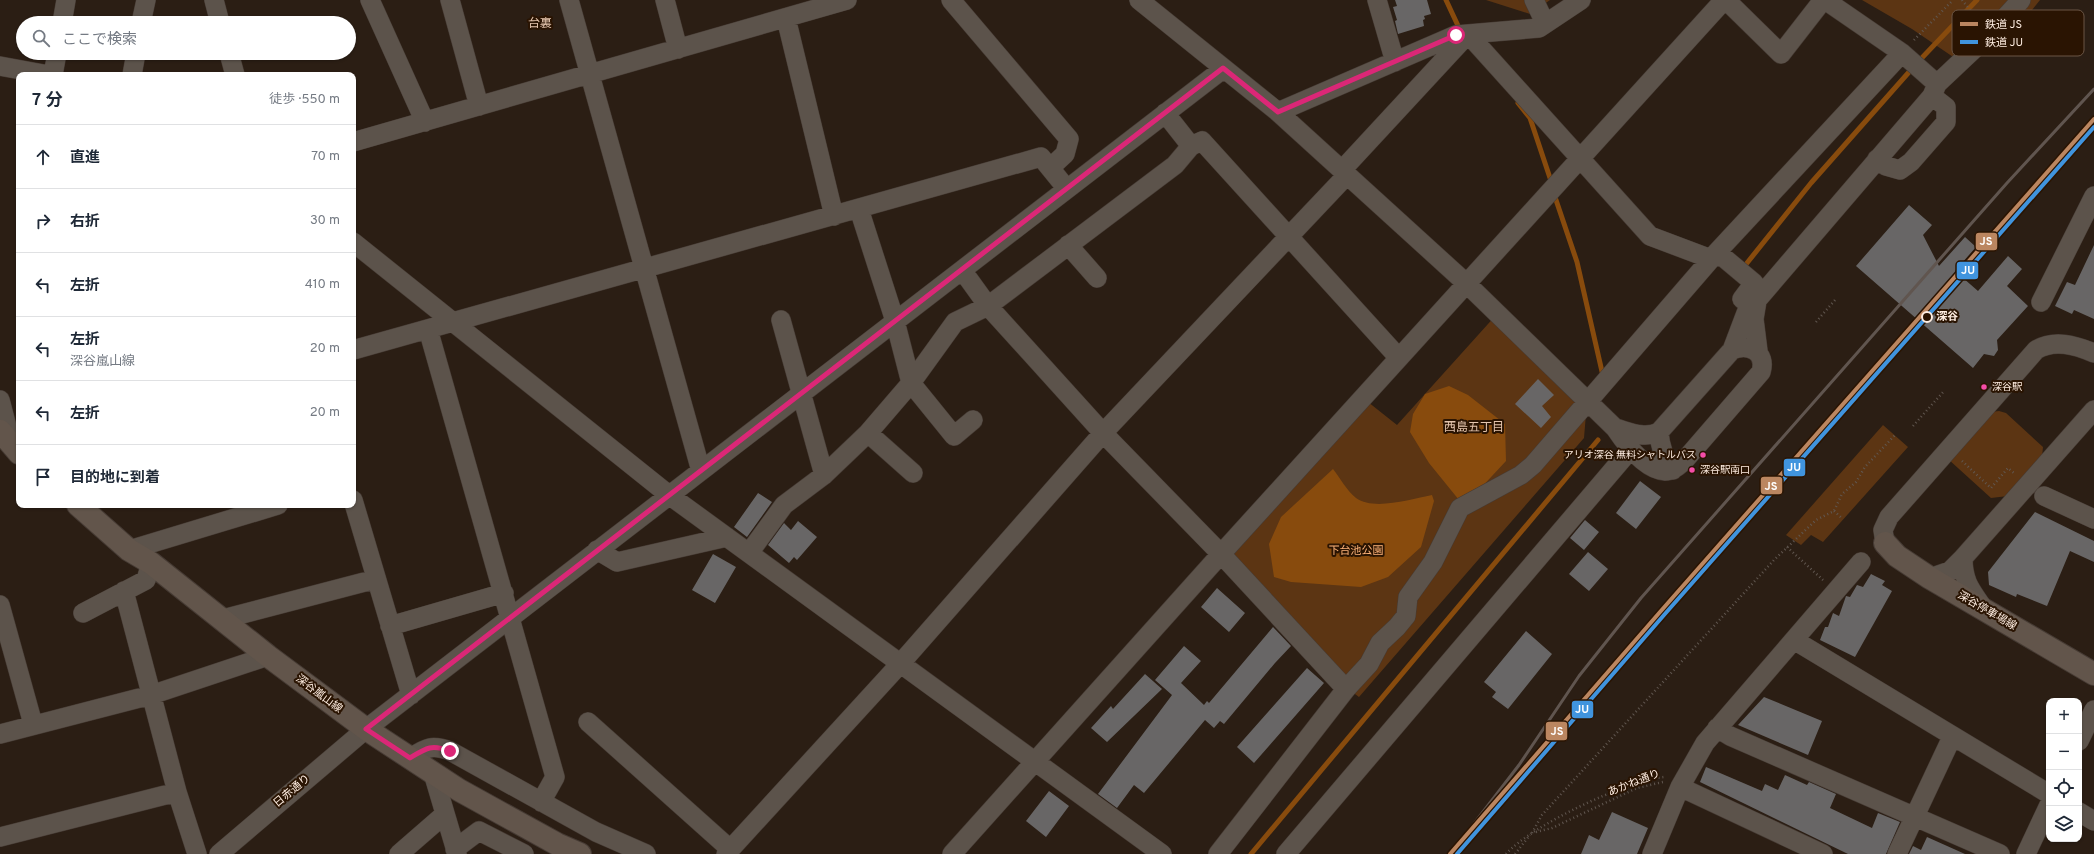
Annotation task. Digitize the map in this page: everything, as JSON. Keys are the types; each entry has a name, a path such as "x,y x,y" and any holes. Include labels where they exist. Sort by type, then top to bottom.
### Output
{"main road":[{"name":"深谷嵐山線","path":"81,508 129,550 151,564 223,619 268,656 366,729 433,773 487,805 557,844 580,854"},
{"name":"深谷停車場線","path":"1884,543 1897,556 1930,578 2094,674"}],"street":[{"path":"63,16 66,0"},
{"path":"143,16 146,0"},
{"path":"214,0 218,16"},
{"path":"370,0 425,122"},
{"path":"450,0 479,106"},
{"path":"569,0 701,471"},
{"path":"665,0 678,49"},
{"path":"356,141 847,0"},
{"path":"951,0 1069,139 1065,154 1050,168"},
{"path":"1139,0 1278,112 1466,284 1586,402 1656,468 1664,471 1673,470 1684,461 1761,372 1763,360 1758,351 1754,319 1760,297 1758,287 1746,302 1742,299 1754,283 1714,256 1650,236 1468,34"},
{"path":"1377,0 1395,62"},
{"path":"1534,0 1545,23"},
{"path":"1278,112 1456,35 1538,28 1582,0"},
{"path":"952,854 1221,554 1725,0 1781,54 1824,0 1902,52 1933,86 1946,107 1946,122 1911,162 1900,170 1886,166 1877,159"},
{"path":"2011,10 2020,0"},
{"path":"786,18 834,216"},
{"path":"588,722 728,852 900,664 1103,433 1288,237 1468,34"},
{"path":"1218,854 1346,689 1368,664 1380,643 1397,628 1406,616 1408,597 1433,562 1460,508 1521,475 1533,465 1714,256 1902,52"},
{"path":"1286,854 1625,438 1648,436 1659,432 1732,350 1746,313 1877,159 1933,86 1967,56"},
{"path":"54,72 56,60"},
{"path":"133,72 135,60"},
{"path":"231,60 234,72"},
{"path":"0,66 33,72"},
{"name":"日赤通り","path":"219,854 366,729 1223,68"},
{"path":"1165,113 1190,146"},
{"path":"749,553 784,505 824,475 868,433 911,383 955,322 988,306 1175,165 1190,146 1202,141 1400,358"},
{"path":"356,349 1041,158 1067,189"},
{"path":"2040,302 2094,196"},
{"path":"859,209 895,321 911,383 954,436 973,420"},
{"path":"356,244 669,495 1162,854"},
{"path":"1068,245 1097,278"},
{"path":"962,270 988,306 1103,433 1221,554 1346,689"},
{"path":"780,320 824,475"},
{"path":"428,328 555,777 541,802"},
{"path":"1884,543 1883,530 1889,517 2036,350 2043,346 2067,344 2092,354"},
{"path":"1732,350 1745,346 1758,351"},
{"path":"0,400 10,445"},
{"path":"1930,578 1950,571 1963,558 2093,409"},
{"path":"1659,432 1660,446 1665,458 1673,470"},
{"path":"868,433 913,473"},
{"path":"2044,496 2094,519"},
{"path":"129,550 268,508"},
{"path":"355,508 411,695"},
{"path":"597,550 617,562 727,538"},
{"path":"1963,558 1963,572 1967,585 1985,610"},
{"path":"1652,854 1674,782 1695,759 1717,728 1861,562"},
{"path":"83,613 146,580 151,564"},
{"path":"223,619 376,579"},
{"path":"124,591 177,792 197,854"},
{"path":"390,626 504,593"},
{"path":"0,605 33,724"},
{"path":"1794,640 1952,737 2046,792"},
{"path":"0,734 33,724 151,695 268,656"},
{"path":"2082,735 2094,710"},
{"path":"1717,728 1730,736 2000,854"},
{"path":"1898,854 1952,737"},
{"path":"410,758 427,748 438,746 450,751 596,832 646,854"},
{"path":"433,773 456,852 480,831 524,854"},
{"path":"1674,782 1823,854"},
{"path":"0,837 177,792"},
{"path":"2026,854 2049,806"},
{"path":"399,854 445,814"},
{"path":"2082,814 2094,821"}],"path":[{"path":"1902,52 1953,0"},
{"path":"1962,0 1970,10"},
{"path":"1816,322 1835,300"},
{"path":"1913,426 1944,391"},
{"path":"1532,833 1542,815 1787,547 1816,520 1834,511 1842,494 1856,482 1865,467 1895,435"},
{"path":"1948,449 1991,488 2008,468 2028,485"},
{"path":"1834,511 1843,519"},
{"path":"1787,547 1827,583"},
{"name":"あかね通り","path":"1515,854 1532,833 1552,828 1637,788 1665,782 1674,782"},
{"name":"あかね通り","path":"1506,854 1520,840 1549,822 1634,783 1674,782"}],"green space":[{"path":"1486,0 1550,0 1530,14"},
{"path":"1862,0 2040,0 2032,10 1952,10 1952,56 1973,56 1962,63 1912,29"},
{"name":"下台池公園","path":"1497,314 1587,402 1584,438 1359,697 1340,683 1221,554 1363,398 1397,425"},
{"path":"1999,411 2006,413 2043,447 2042,457 2008,496 1991,498 1948,459 1991,412"},
{"path":"1883,425 1908,447 1823,542 1811,535 1801,545 1786,535"}],"shaded area":[{"path":"1449,386 1468,395 1505,424 1506,461 1478,491 1459,500 1429,463 1410,432 1413,414 1425,394"},
{"path":"1333,469 1350,492 1356,498 1364,502 1373,504 1393,503 1432,495 1434,501 1421,547 1388,577 1361,587 1291,582 1274,577 1269,544 1281,517"}],"building":[{"path":"1395,0 1427,0 1431,14 1424,16 1424,26 1398,34 1395,21 1397,20 1393,7 1397,6"},
{"path":"1909,205 1932,225 1923,235 1939,266 1965,237 1976,247 1955,271 1978,291 2008,256 2022,269 2007,286 2028,306 1997,340 1998,350 1994,356 1984,354 1973,368 1856,266"},
{"path":"2094,245 2094,319 2074,310 2072,314 2055,306 2067,282 2075,285"},
{"path":"1538,379 1554,395 1542,406 1551,417 1541,428 1515,404"},
{"path":"1640,481 1661,497 1636,529 1616,513"},
{"path":"758,493 772,502 747,537 734,527"},
{"path":"2035,512 2094,541 2094,562 2070,551 2047,606 2017,594 2016,597 1989,585 1988,572"},
{"path":"1585,520 1599,532 1584,550 1570,538"},
{"path":"798,521 817,537 797,560 794,557 789,563 768,545 784,523 791,530"},
{"path":"1588,552 1608,569 1589,591 1569,574"},
{"path":"713,554 736,567 715,603 692,590"},
{"path":"1871,574 1885,581 1882,585 1892,591 1855,657 1820,640 1825,627 1828,627 1833,613 1839,616 1846,596 1850,597 1857,585 1863,587"},
{"path":"1217,588 1245,613 1229,632 1201,607"},
{"path":"1273,627 1291,646 1224,724 1220,721 1214,728 1205,720 1144,793 1134,785 1117,808 1098,794 1172,695 1155,680 1184,646 1201,661 1181,683 1204,705 1207,701 1209,703"},
{"path":"1526,631 1552,654 1508,709 1492,697 1496,692 1484,682"},
{"path":"1307,668 1324,683 1254,763 1237,747"},
{"path":"1145,674 1162,689 1107,742 1091,728 1111,706 1113,709"},
{"path":"1764,697 1822,721 1808,755 1738,725"},
{"path":"1706,767 1762,791 1765,784 1778,790 1785,775 1807,785 1809,782 1836,794 1830,808 1872,828 1878,813 1900,822 1886,854 1848,854 1700,782"},
{"path":"1049,791 1069,806 1046,837 1026,821"},
{"path":"1612,812 1648,828 1637,854 1581,854 1589,835 1599,840"},
{"path":"1927,837 1965,854 1909,854 1913,846 1921,850"}],"waterway":[{"path":"1446,0 1460,30"},
{"path":"1967,10 1977,0"},
{"path":"1743,268 1811,183 1917,63 1952,26"},
{"path":"1518,103 1530,118 1550,178"},
{"path":"1555,197 1577,262 1603,376"},
{"path":"1251,854 1598,440"}],"railway":[{"path":"1456,847 1519,765 1579,676 1641,598 2007,183 2094,89"}],"rail line":[{"name":"JS","path":"1450,854 1660,612 2094,119"},
{"name":"JU","path":"1457,854 1664,615 2094,127"}],"place":[{"name":"深谷","path":"1927,317"},
{"name":"深谷駅","path":"1984,387"},
{"name":"アリオ深谷 無料シャトルバス","path":"1703,455"},
{"name":"深谷駅南口","path":"1692,470"}],"district":[{"name":"台裏","path":"540,24"},
{"name":"西島五丁目","path":"1474,428"}],"route":[{"path":"450,751 438,746 427,748 410,758 366,729 1223,68 1278,112 1456,35"}]}
